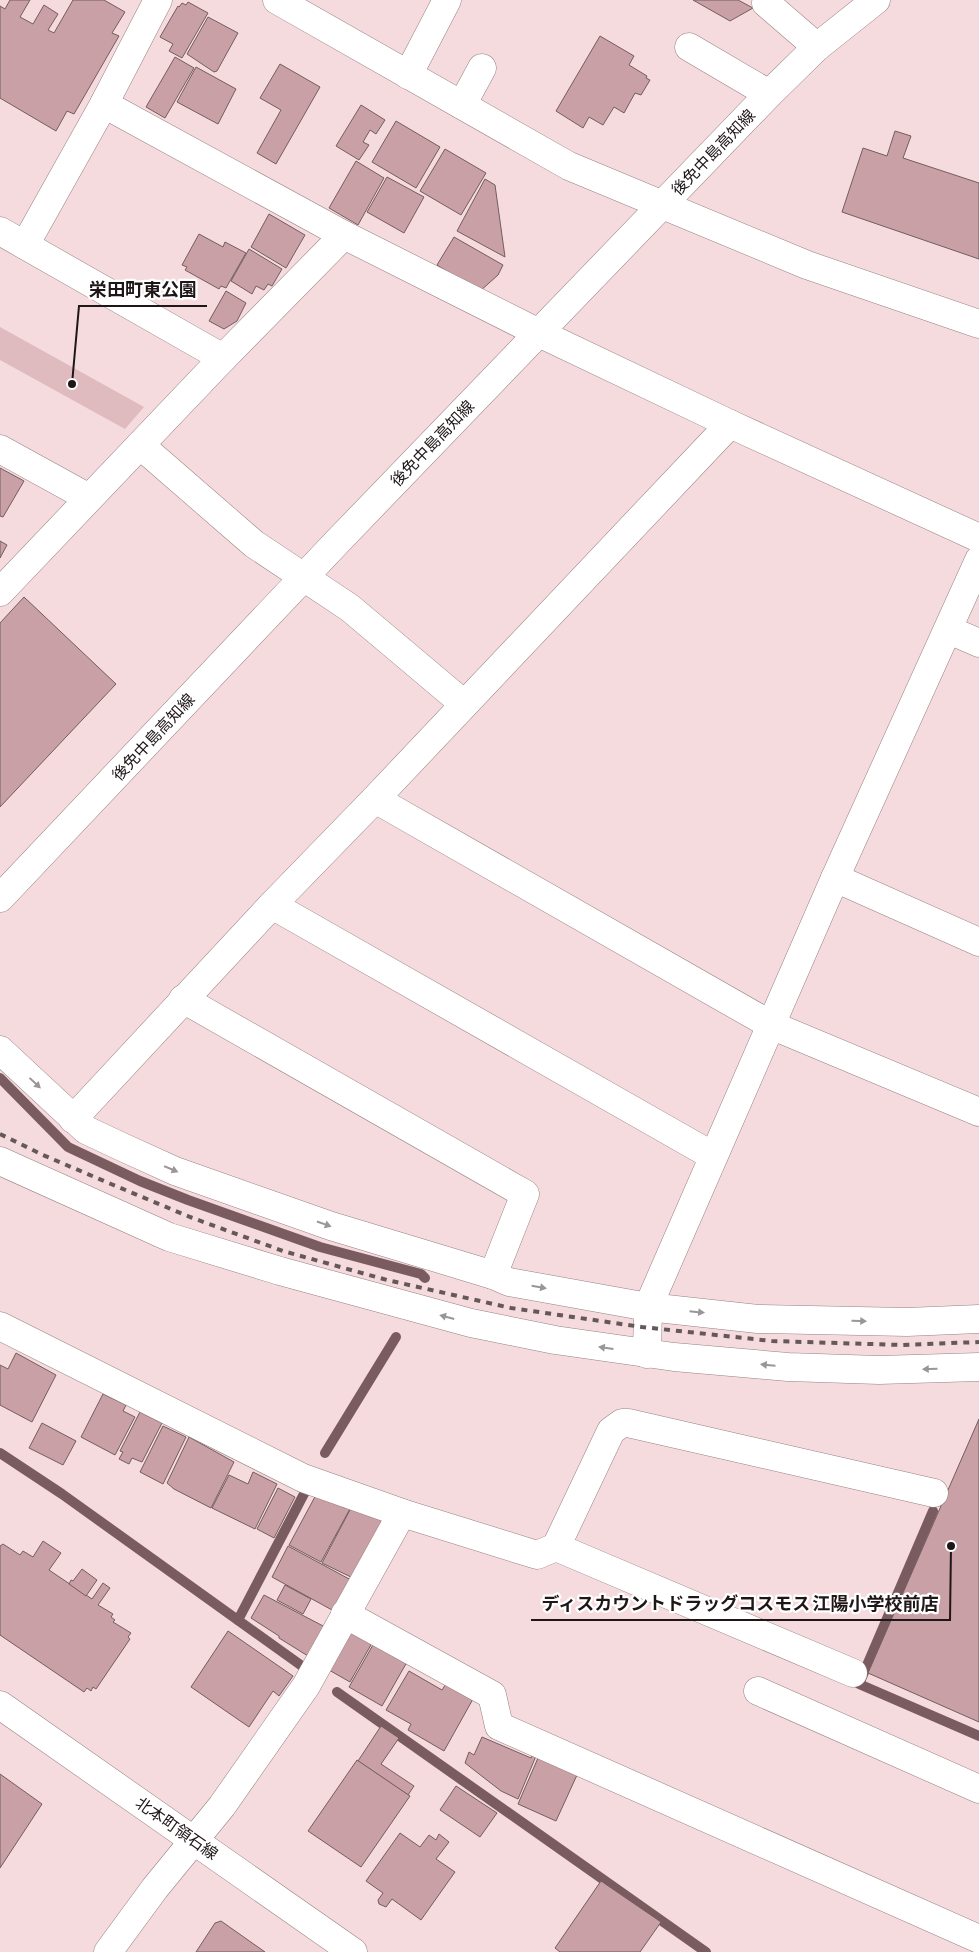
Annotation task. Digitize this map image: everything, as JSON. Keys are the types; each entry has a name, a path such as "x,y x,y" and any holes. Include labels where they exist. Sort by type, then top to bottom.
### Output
{"street":[{"path":"25,245 104,104 158,0"},
{"path":"276,0 570,166 808,265 979,324"},
{"path":"408,75 447,0"},
{"path":"768,0 766,3 818,47"},
{"name":"後免中島高知線","path":"0,898 538,333 769,94 818,47 876,0"},
{"path":"689,47 769,94"},
{"path":"462,106 482,68"},
{"path":"104,104 344,235 538,333 730,424 979,538"},
{"path":"0,231 223,358"},
{"path":"0,592 223,358 344,235"},
{"path":"73,1119 272,904 375,799 730,424"},
{"path":"140,445 254,544 350,608 464,704"},
{"path":"0,449 89,498"},
{"path":"647,1354 648,1306 836,878 979,560"},
{"path":"949,630 979,643"},
{"path":"375,799 771,1025 979,1112"},
{"path":"836,878 979,942"},
{"path":"272,904 713,1156"},
{"path":"183,999 525,1194 493,1275"},
{"path":"0,1050 86,1130 175,1171 331,1226 493,1275 509,1282 648,1306 758,1318 907,1322 979,1320"},
{"path":"0,1161 169,1237 280,1271 471,1323 555,1340 647,1354 788,1367 879,1370 979,1367"},
{"path":"0,1326 303,1478 537,1555 556,1547 611,1431 622,1423 934,1493"},
{"path":"108,1952 193,1840 222,1806 306,1686 402,1512"},
{"path":"556,1547 853,1674"},
{"path":"345,1614 492,1695 499,1726 979,1939"},
{"path":"758,1691 979,1789"},
{"name":"北本町領石線","path":"0,1705 353,1952"}],"shaded area":[{"path":"0,327 144,407 125,429 0,360"}],"building":[{"path":"10,0 30,0 20,17 33,24 44,5 58,14 48,30 54,33 73,0 104,0 125,12 112,33 119,36 74,114 67,111 56,131 0,98 0,6 5,9"},
{"path":"693,0 738,0 753,8 730,21"},
{"path":"188,2 208,13 182,58 169,51 173,44 160,37 178,6 182,3 186,5"},
{"path":"208,17 238,33 217,71 214,72 187,54"},
{"path":"600,36 634,56 629,65 647,76 646,78 650,80 641,95 635,93 624,113 614,107 603,125 589,117 583,128 556,111"},
{"path":"175,57 194,68 165,118 146,107"},
{"path":"280,64 320,87 276,164 257,153 281,110 260,98"},
{"path":"196,67 236,89 218,124 177,102"},
{"path":"361,105 385,120 376,134 370,130 363,142 369,145 359,160 336,146"},
{"path":"396,121 440,147 416,188 372,162"},
{"path":"895,131 911,136 903,158 979,183 979,259 842,212 863,148 887,156"},
{"path":"445,149 486,173 461,215 420,191"},
{"path":"356,161 384,178 358,225 329,208"},
{"path":"387,177 424,197 404,233 367,212"},
{"path":"485,179 495,185 505,257 457,231"},
{"path":"269,214 305,235 286,268 251,247"},
{"path":"199,234 223,247 225,242 246,253 226,288 221,286 219,289 185,270 187,267 182,265"},
{"path":"454,237 503,265 498,275 479,292 437,265"},
{"path":"249,249 282,269 272,286 268,284 264,290 256,286 252,294 231,281"},
{"path":"226,291 246,303 237,321 224,329 209,321"},
{"path":"0,468 24,481 3,517 0,516"},
{"path":"0,541 7,545 0,558"},
{"path":"24,597 116,684 0,807 0,623"},
{"path":"16,1353 56,1375 32,1422 0,1405 0,1365 8,1369"},
{"path":"103,1394 126,1405 123,1411 135,1417 115,1455 81,1437"},
{"path":"140,1412 162,1423 142,1462 132,1458 129,1464 119,1459 123,1452 120,1451"},
{"path":"979,1419 979,1722 868,1673"},
{"path":"42,1423 76,1441 63,1465 29,1448"},
{"path":"163,1426 186,1437 163,1484 140,1472"},
{"path":"189,1437 234,1462 211,1508 174,1489 167,1483"},
{"path":"253,1472 277,1484 255,1529 212,1508 229,1475 248,1484"},
{"path":"278,1488 295,1497 274,1538 257,1529"},
{"path":"317,1493 345,1508 347,1505 351,1507 321,1562 289,1545"},
{"path":"352,1506 384,1520 353,1578 322,1563"},
{"path":"43,1541 61,1553 49,1570 92,1599 103,1583 110,1588 98,1605 113,1614 111,1617 115,1620 113,1622 131,1633 128,1637 130,1639 96,1689 93,1687 91,1691 87,1688 84,1692 0,1635 0,1546 3,1544 20,1555 23,1551 33,1557"},
{"path":"288,1546 351,1580 332,1610 272,1577"},
{"path":"82,1569 97,1580 86,1596 69,1584"},
{"path":"285,1585 311,1599 303,1614 277,1600"},
{"path":"264,1595 325,1627 324,1631 322,1629 308,1656 251,1618"},
{"path":"228,1631 293,1676 279,1696 273,1691 249,1727 191,1687"},
{"path":"351,1631 372,1643 350,1682 329,1670"},
{"path":"374,1643 407,1662 382,1706 349,1687"},
{"path":"409,1671 442,1690 446,1684 473,1699 444,1751 408,1730 411,1724 386,1710"},
{"path":"381,1726 399,1738 381,1764 414,1786 408,1795 358,1761"},
{"path":"482,1737 531,1758 533,1754 536,1756 518,1799 501,1791 465,1763 469,1752 474,1755"},
{"path":"538,1758 577,1775 556,1821 518,1804"},
{"path":"357,1760 410,1796 361,1867 308,1831"},
{"path":"0,1774 42,1804 0,1868"},
{"path":"456,1786 497,1813 480,1837 440,1810"},
{"path":"400,1833 420,1847 429,1835 436,1840 439,1834 449,1842 436,1859 455,1872 421,1920 392,1899 386,1907 379,1904 378,1900 383,1893 366,1881"},
{"path":"601,1881 661,1922 640,1952 560,1952 555,1948"},
{"path":"221,1921 265,1952 196,1952 215,1923"}],"waterway":[{"path":"0,1078 68,1147 140,1181 320,1247 421,1274 425,1278"},
{"path":"325,1453 396,1337"},
{"path":"0,1453 62,1494 302,1666"},
{"path":"238,1620 306,1490"},
{"path":"933,1511 859,1684 979,1736"},
{"path":"337,1692 706,1952"}],"railway":[{"path":"0,1134 43,1155 190,1217 283,1251 387,1280 511,1308 642,1327 772,1341 902,1345 979,1342"}],"place":[{"name":"栄田町東公園","path":"72,384"},
{"name":"ディスカウントドラッグコスモス 江陽小学校前店","path":"951,1546"}]}
